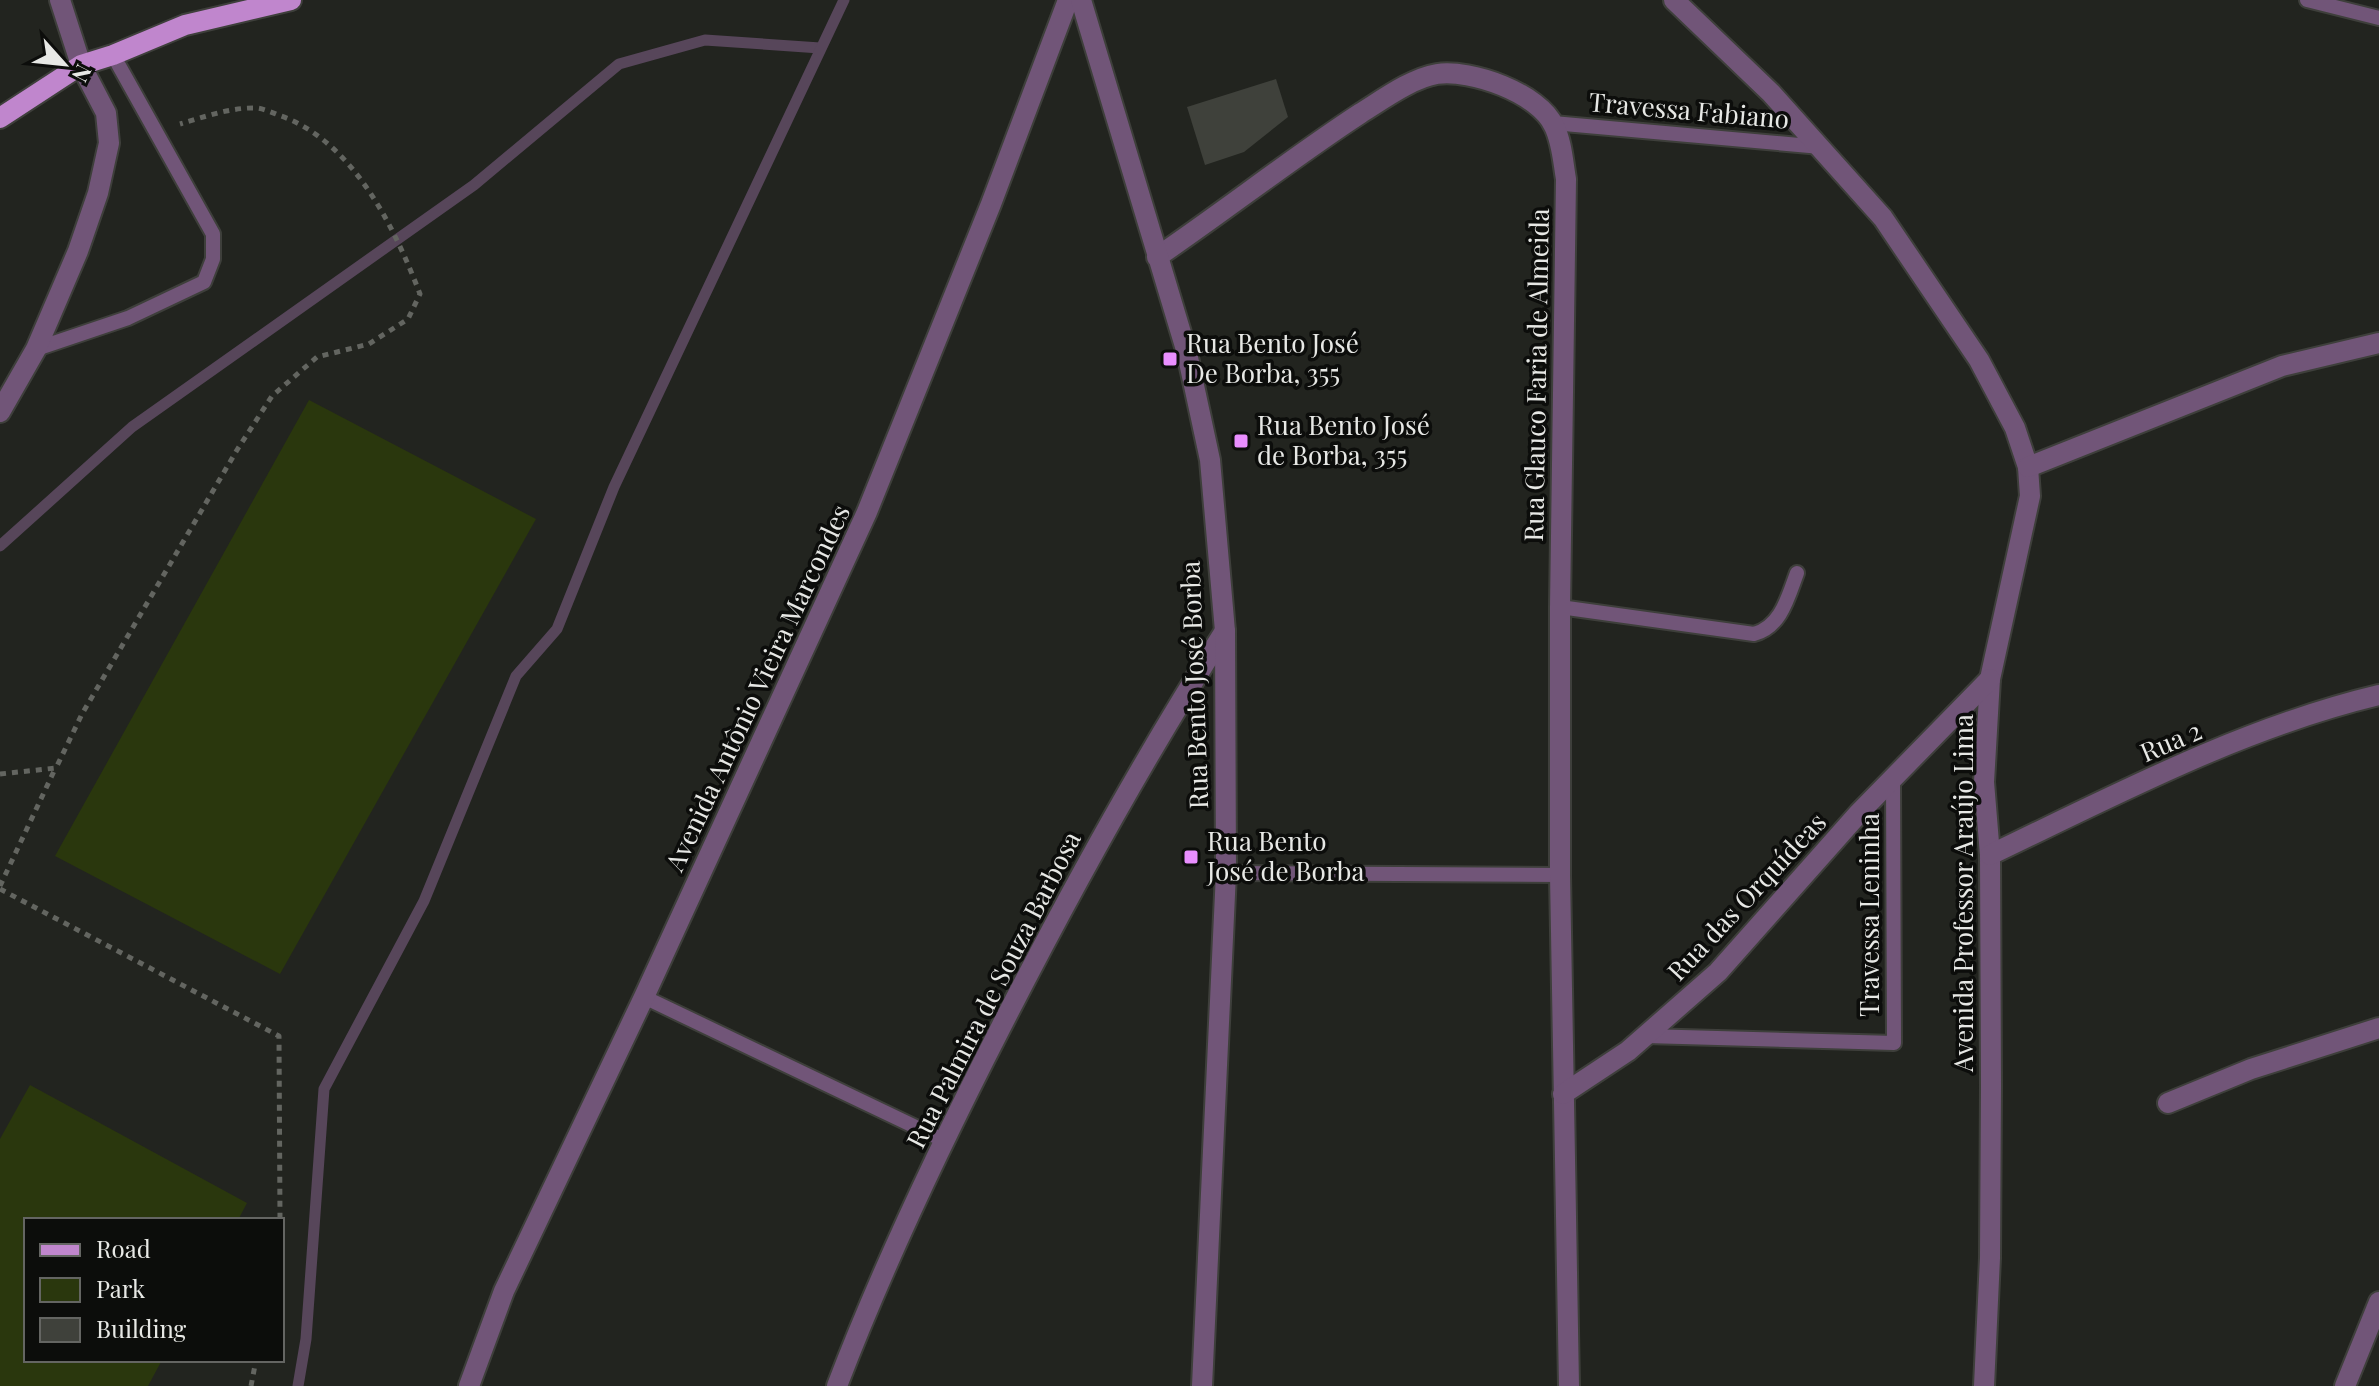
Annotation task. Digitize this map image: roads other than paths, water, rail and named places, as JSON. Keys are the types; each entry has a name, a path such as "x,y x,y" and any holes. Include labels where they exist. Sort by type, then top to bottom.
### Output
{"main road":[{"path":"0,118 81,65 185,25 291,0"}],"street":[{"path":"0,412 36,349 78,251 98,193 109,143 106,113 81,65 60,0"},
{"name":"Avenida Antônio Vieira Marcondes","path":"469,1386 504,1291 644,997 867,512 991,204 1068,0"},
{"name":"Rua Bento José Borba","path":"1081,0 1187,353 1210,460 1225,631 1226,873 1202,1386"},
{"name":"Avenida Professor Araújo Lima","path":"1674,0 1771,93 1883,218 1979,360 2015,428 2028,467 2030,496 1990,679 1984,782 1990,855 1990,1258 1984,1386"},
{"path":"1157,257 1337,129 1395,91 1436,74 1474,77 1505,87 1529,100 1553,123"},
{"name":"Rua Glauco Faria de Almeida","path":"1553,123 1566,179 1560,607 1563,1094"},
{"path":"2028,467 2282,366 2379,343"},
{"name":"Rua Palmira de Souza Barbosa","path":"837,1386 892,1254 1056,919 1134,778 1225,631"},
{"name":"Rua das Orquídeas","path":"1563,1094 1646,1036 1718,972 1893,778 1990,679"},
{"name":"Rua 2","path":"1990,855 2156,775 2326,707 2379,695"},
{"path":"2168,1103 2251,1069 2379,1028"},
{"path":"1563,1094 1569,1386"},
{"path":"2345,1386 2379,1302"}],"lane":[{"path":"2307,0 2379,18"},
{"path":"36,349 128,318 204,282 213,259 213,234 113,55"},
{"name":"Travessa Fabiano","path":"1553,123 1821,147"},
{"path":"1560,607 1754,634 1766,631 1777,620 1797,573"},
{"name":"Travessa Leninha","path":"1646,1036 1894,1043 1893,778"},
{"path":"1226,873 1560,875"},
{"path":"644,997 945,1141"}],"waterway":[{"path":"298,1386 306,1339 324,1089 424,901 516,676 557,629 614,487 844,0"},
{"path":"0,546 132,427 474,185 619,64 705,40 820,48"}],"place":[{"name":"Rua Bento José De Borba, 355","path":"1170,359"},
{"name":"Rua Bento José de Borba, 355","path":"1241,441"},
{"name":"Rua Bento José de Borba","path":"1191,857"}]}
